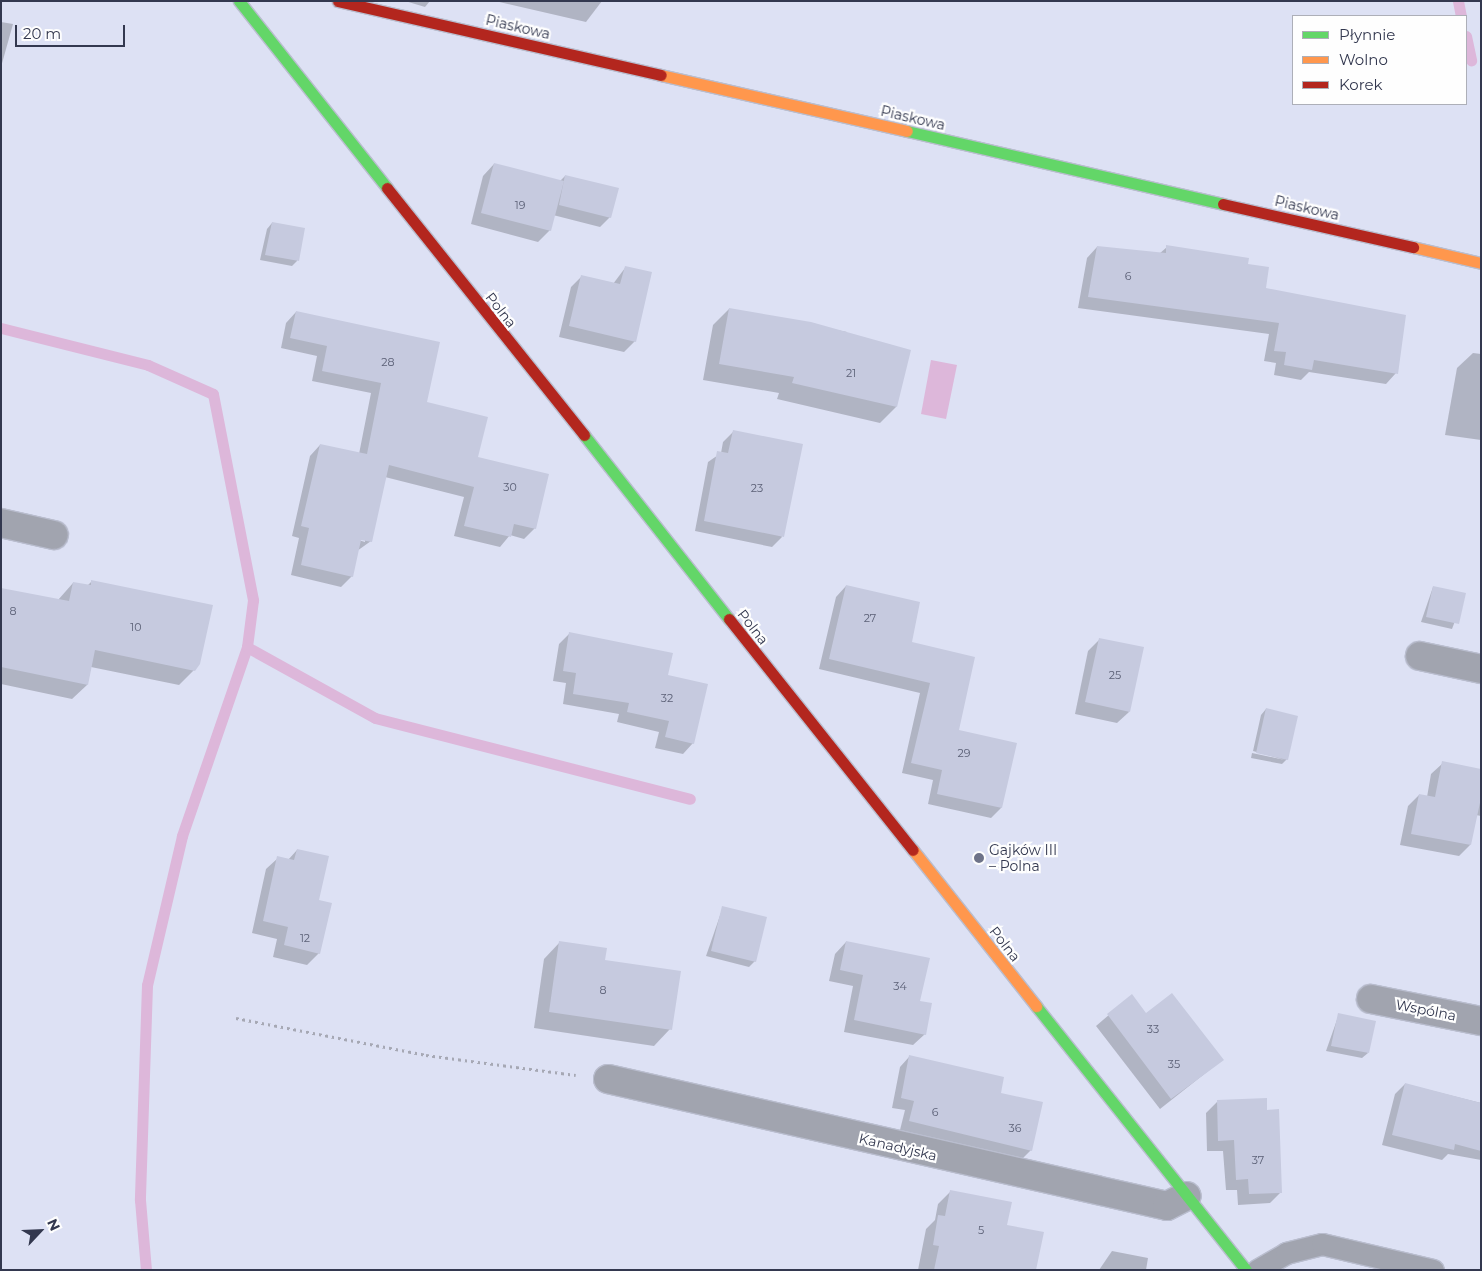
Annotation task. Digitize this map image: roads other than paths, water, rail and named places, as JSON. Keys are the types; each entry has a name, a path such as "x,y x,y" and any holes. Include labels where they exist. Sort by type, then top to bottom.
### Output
{"street":[{"name":"Polna","path":"238,1 1246,1270"},
{"name":"Piaskowa","path":"338,1 1481,263"},
{"path":"1,523 54,535"},
{"path":"1420,656 1481,669"},
{"name":"Wspólna","path":"1372,999 1481,1021"},
{"name":"Kanadyjska","path":"608,1079 1166,1206 1187,1196"}],"lane":[{"path":"1258,1270 1286,1253 1322,1244 1434,1270"}],"waterway":[{"path":"1458,1 1461,15"},
{"path":"1467,41 1471,60"},
{"path":"1,328 148,365 213,394 253,600 247,647 182,836 147,985 140,1200 146,1270"},
{"path":"247,647 375,718 690,799"}],"place":[{"name":"Gajków III – Polna","path":"979,858"}]}
